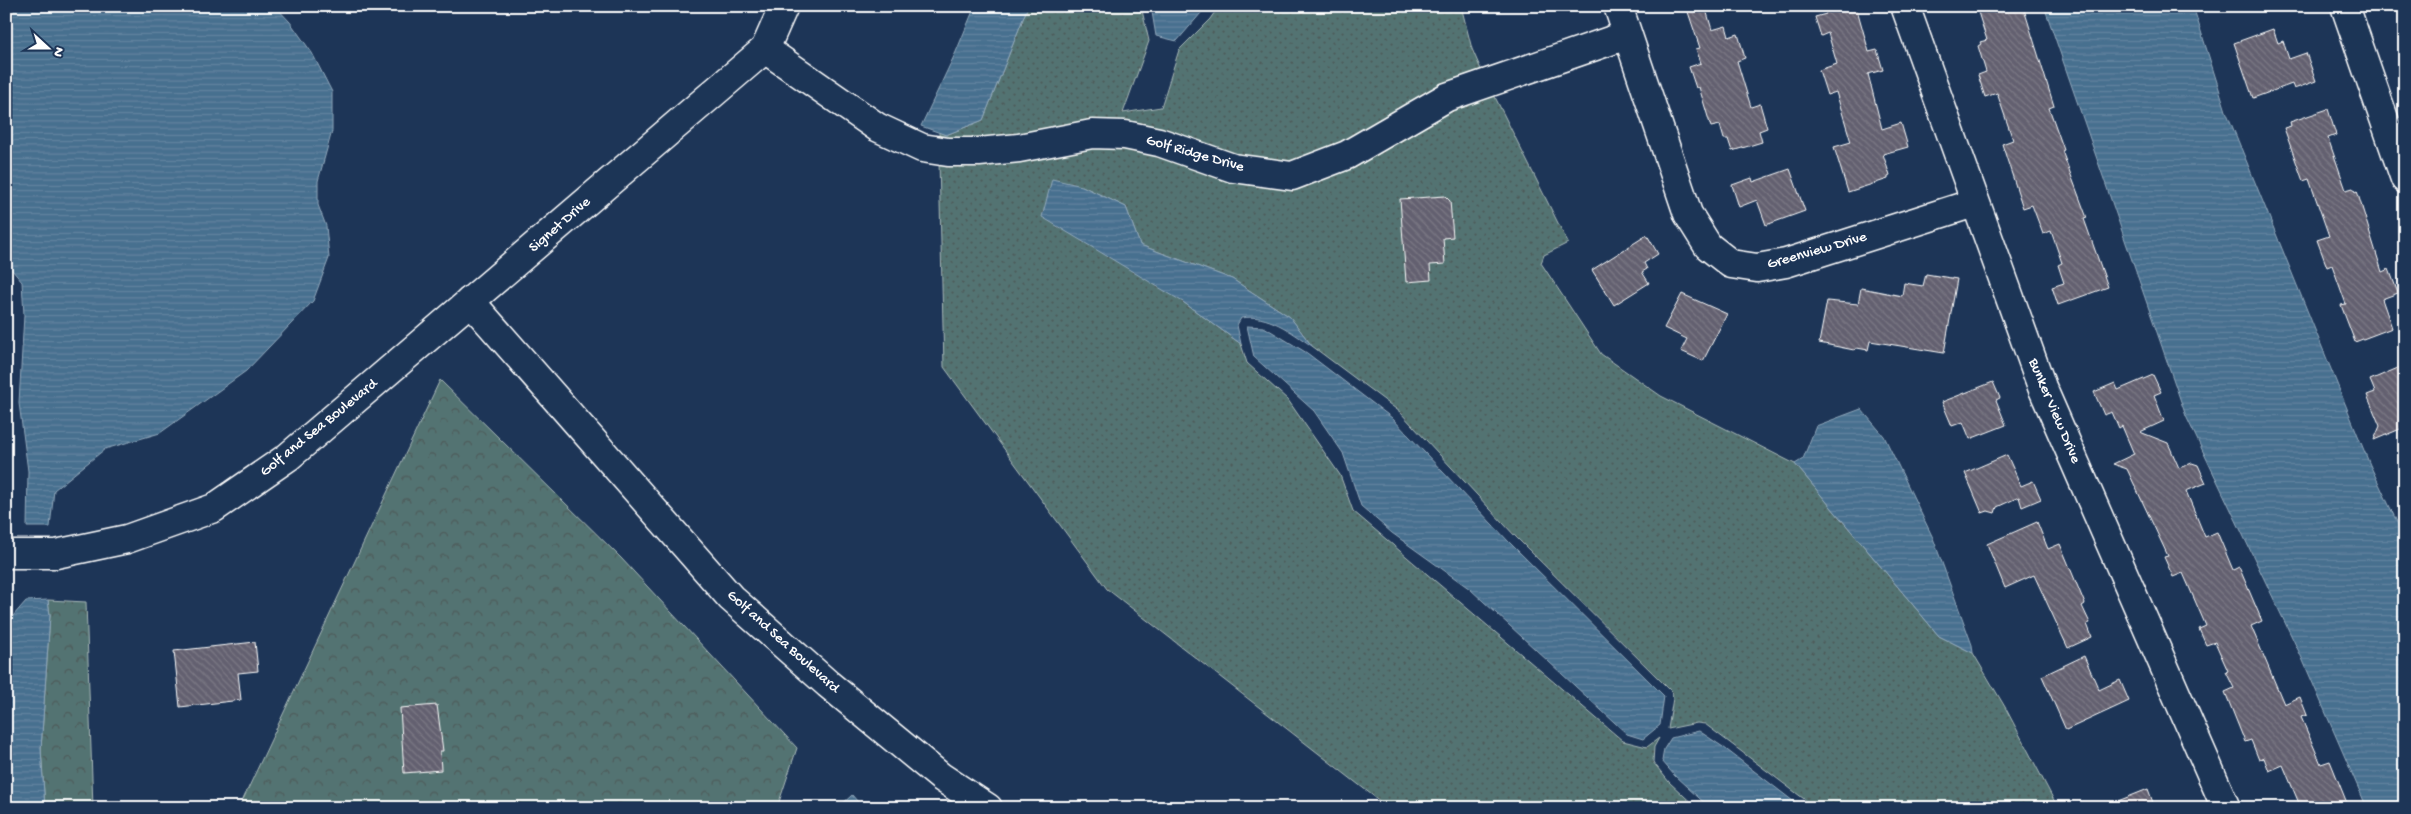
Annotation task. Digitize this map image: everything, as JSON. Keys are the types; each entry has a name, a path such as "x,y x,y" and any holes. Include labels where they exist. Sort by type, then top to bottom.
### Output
{"street":[{"name":"Signet Drive","path":"470,301 765,49 784,6"},
{"name":"Greenview Drive","path":"1618,6 1688,214 1708,246 1732,264 1757,268 1786,263 1974,203"},
{"name":"Bunker View Drive","path":"1906,6 1974,203 2042,386 2226,808"},
{"path":"2345,6 2405,179"},
{"name":"Golf Ridge Drive","path":"765,49 877,127 922,148 948,152 979,152 1019,148 1092,134 1125,135 1159,142 1234,168 1292,176 1347,155 1446,98 1627,35"},
{"name":"Golf and Sea Boulevard","path":"6,554 56,554 127,539 214,508 288,457 470,301 600,452 731,598 828,684 941,777 988,808"}],"green space":[{"path":"1028,6 1141,6 1149,41 1123,113 1161,107 1179,50 1210,19 1219,6 1461,6 1472,49 1483,74 1341,146 1290,165 1236,158 1016,138 939,140 939,132 946,135 983,120"},
{"path":"1493,93 1568,243 1544,255 1541,263 1601,354 1661,396 1795,464 1939,636 1973,653 2005,707 2058,808 1816,808 1705,724 1697,723 1668,729 1673,698 1671,691 1516,537 1400,412 1312,346 1290,317 1232,279 1140,245 1126,207 1082,186 1183,302 1241,344 1247,363 1288,400 1340,475 1353,511 1623,741 1647,747 1659,738 1654,747 1653,762 1669,782 1697,808 1392,808 1381,802 1107,589 944,367 939,161 1093,145 1124,145 1291,186 1452,107"},
{"path":"440,380 621,558 797,748 777,808 239,808"},
{"path":"48,600 86,602 93,808 45,808 41,749 50,615"}],"water":[{"path":"6,6 275,6 290,22 312,53 332,92 332,131 318,181 318,205 326,226 329,258 313,301 246,371 160,433 105,449 54,490 50,527 27,527 28,471 19,403 24,315 22,282 12,270 6,269"},
{"path":"975,6 1028,6 983,120 946,135 921,126 956,52"},
{"path":"1151,6 1207,6 1177,41 1156,36"},
{"path":"2044,6 2193,6 2226,111 2370,465 2405,539 2405,808 2367,808 2301,656 2186,416"},
{"path":"1052,179 1082,186 1126,207 1140,245 1232,279 1290,317 1312,346 1279,325 1261,318 1251,317 1241,318 1237,325 1241,344 1183,302 1042,217"},
{"path":"1247,326 1264,327 1307,353 1392,418 1509,542 1664,696 1660,725 1643,739 1627,734 1470,589 1392,533 1361,506 1343,453 1314,411 1254,357"},
{"path":"1861,409 1884,436 1933,538 1972,645 1973,653 1939,636 1795,464 1803,459 1816,426"},
{"path":"48,600 50,615 41,749 45,808 6,808 6,624 26,601"},
{"path":"1699,731 1723,747 1802,808 1710,808 1675,776 1662,761 1664,749 1671,738"},
{"path":"852,795 863,808 838,808"}],"building":[{"path":"1686,6 1705,6 1712,30 1726,26 1729,37 1738,34 1745,58 1737,61 1751,107 1760,104 1767,128 1759,131 1762,142 1732,151 1728,139 1724,139 1720,125 1711,127 1699,87 1696,88 1689,67 1701,63 1696,49 1700,48"},
{"path":"1823,6 1856,6 1869,52 1877,50 1883,70 1868,74 1882,129 1901,123 1908,147 1883,154 1890,176 1888,179 1848,192 1834,147 1851,142 1836,92 1827,95 1819,70 1837,64 1828,33 1821,36 1815,17 1826,14"},
{"path":"1976,6 2023,6 2054,106 2049,108 2064,150 2062,151 2087,218 2084,219 2108,287 2058,305 2052,287 2064,283 2058,265 2062,263 2051,231 2043,234 2032,205 2023,208 2002,144 2013,140 1997,93 1985,97 1978,75 1986,72 1978,46 1981,44 1980,42 1987,40"},
{"path":"2273,29 2278,43 2283,41 2289,59 2306,53 2316,81 2294,89 2292,84 2253,98 2234,43"},
{"path":"2328,109 2336,135 2328,138 2346,190 2353,188 2355,192 2357,191 2382,272 2389,269 2398,293 2382,299 2392,328 2355,342 2341,305 2346,304 2332,265 2327,267 2317,240 2329,236 2309,179 2303,181 2284,128 2291,126 2290,122"},
{"path":"1790,169 1805,211 1766,225 1757,200 1739,207 1732,185 1752,178 1753,182"},
{"path":"1445,196 1450,201 1453,237 1443,238 1445,264 1430,265 1431,280 1406,282 1400,199"},
{"path":"1647,235 1658,254 1644,263 1647,269 1642,272 1649,283 1614,305 1592,270"},
{"path":"1926,274 1957,279 1944,353 1870,341 1868,350 1857,348 1854,350 1819,343 1827,301 1858,304 1861,288 1902,296 1904,283 1923,286"},
{"path":"1682,294 1727,314 1703,361 1681,351 1687,339 1664,328"},
{"path":"2405,365 2405,427 2374,440 2380,426 2367,395 2375,392 2370,380"},
{"path":"2153,375 2161,392 2154,395 2164,421 2140,432 2168,443 2179,468 2192,463 2198,465 2206,483 2186,491 2205,537 2217,532 2233,570 2239,567 2262,621 2251,626 2284,704 2300,697 2307,715 2301,717 2321,764 2330,761 2349,808 2301,808 2283,765 2269,771 2264,758 2259,760 2251,740 2245,742 2225,692 2234,688 2226,672 2228,671 2215,642 2206,645 2199,629 2206,626 2183,573 2173,577 2164,557 2168,556 2127,469 2113,464 2134,454 2122,426 2119,428 2112,412 2104,415 2094,392 2115,383 2118,390"},
{"path":"1993,382 2000,398 1996,400 2006,425 1970,439 1963,422 1952,426 1942,402"},
{"path":"2007,455 2021,486 2033,481 2041,499 2022,507 2019,497 1997,507 1995,513 1988,511 1982,513 1965,473"},
{"path":"2037,522 2048,549 2060,544 2085,604 2082,606 2090,623 2087,624 2092,637 2068,648 2034,575 2005,588 1987,544"},
{"path":"255,642 258,671 238,673 241,700 180,707 174,651"},
{"path":"2084,656 2099,690 2120,680 2129,701 2066,730 2042,676"},
{"path":"437,705 443,751 440,751 441,770 404,773 400,708"},
{"path":"2148,789 2155,808 2103,807"}]}
